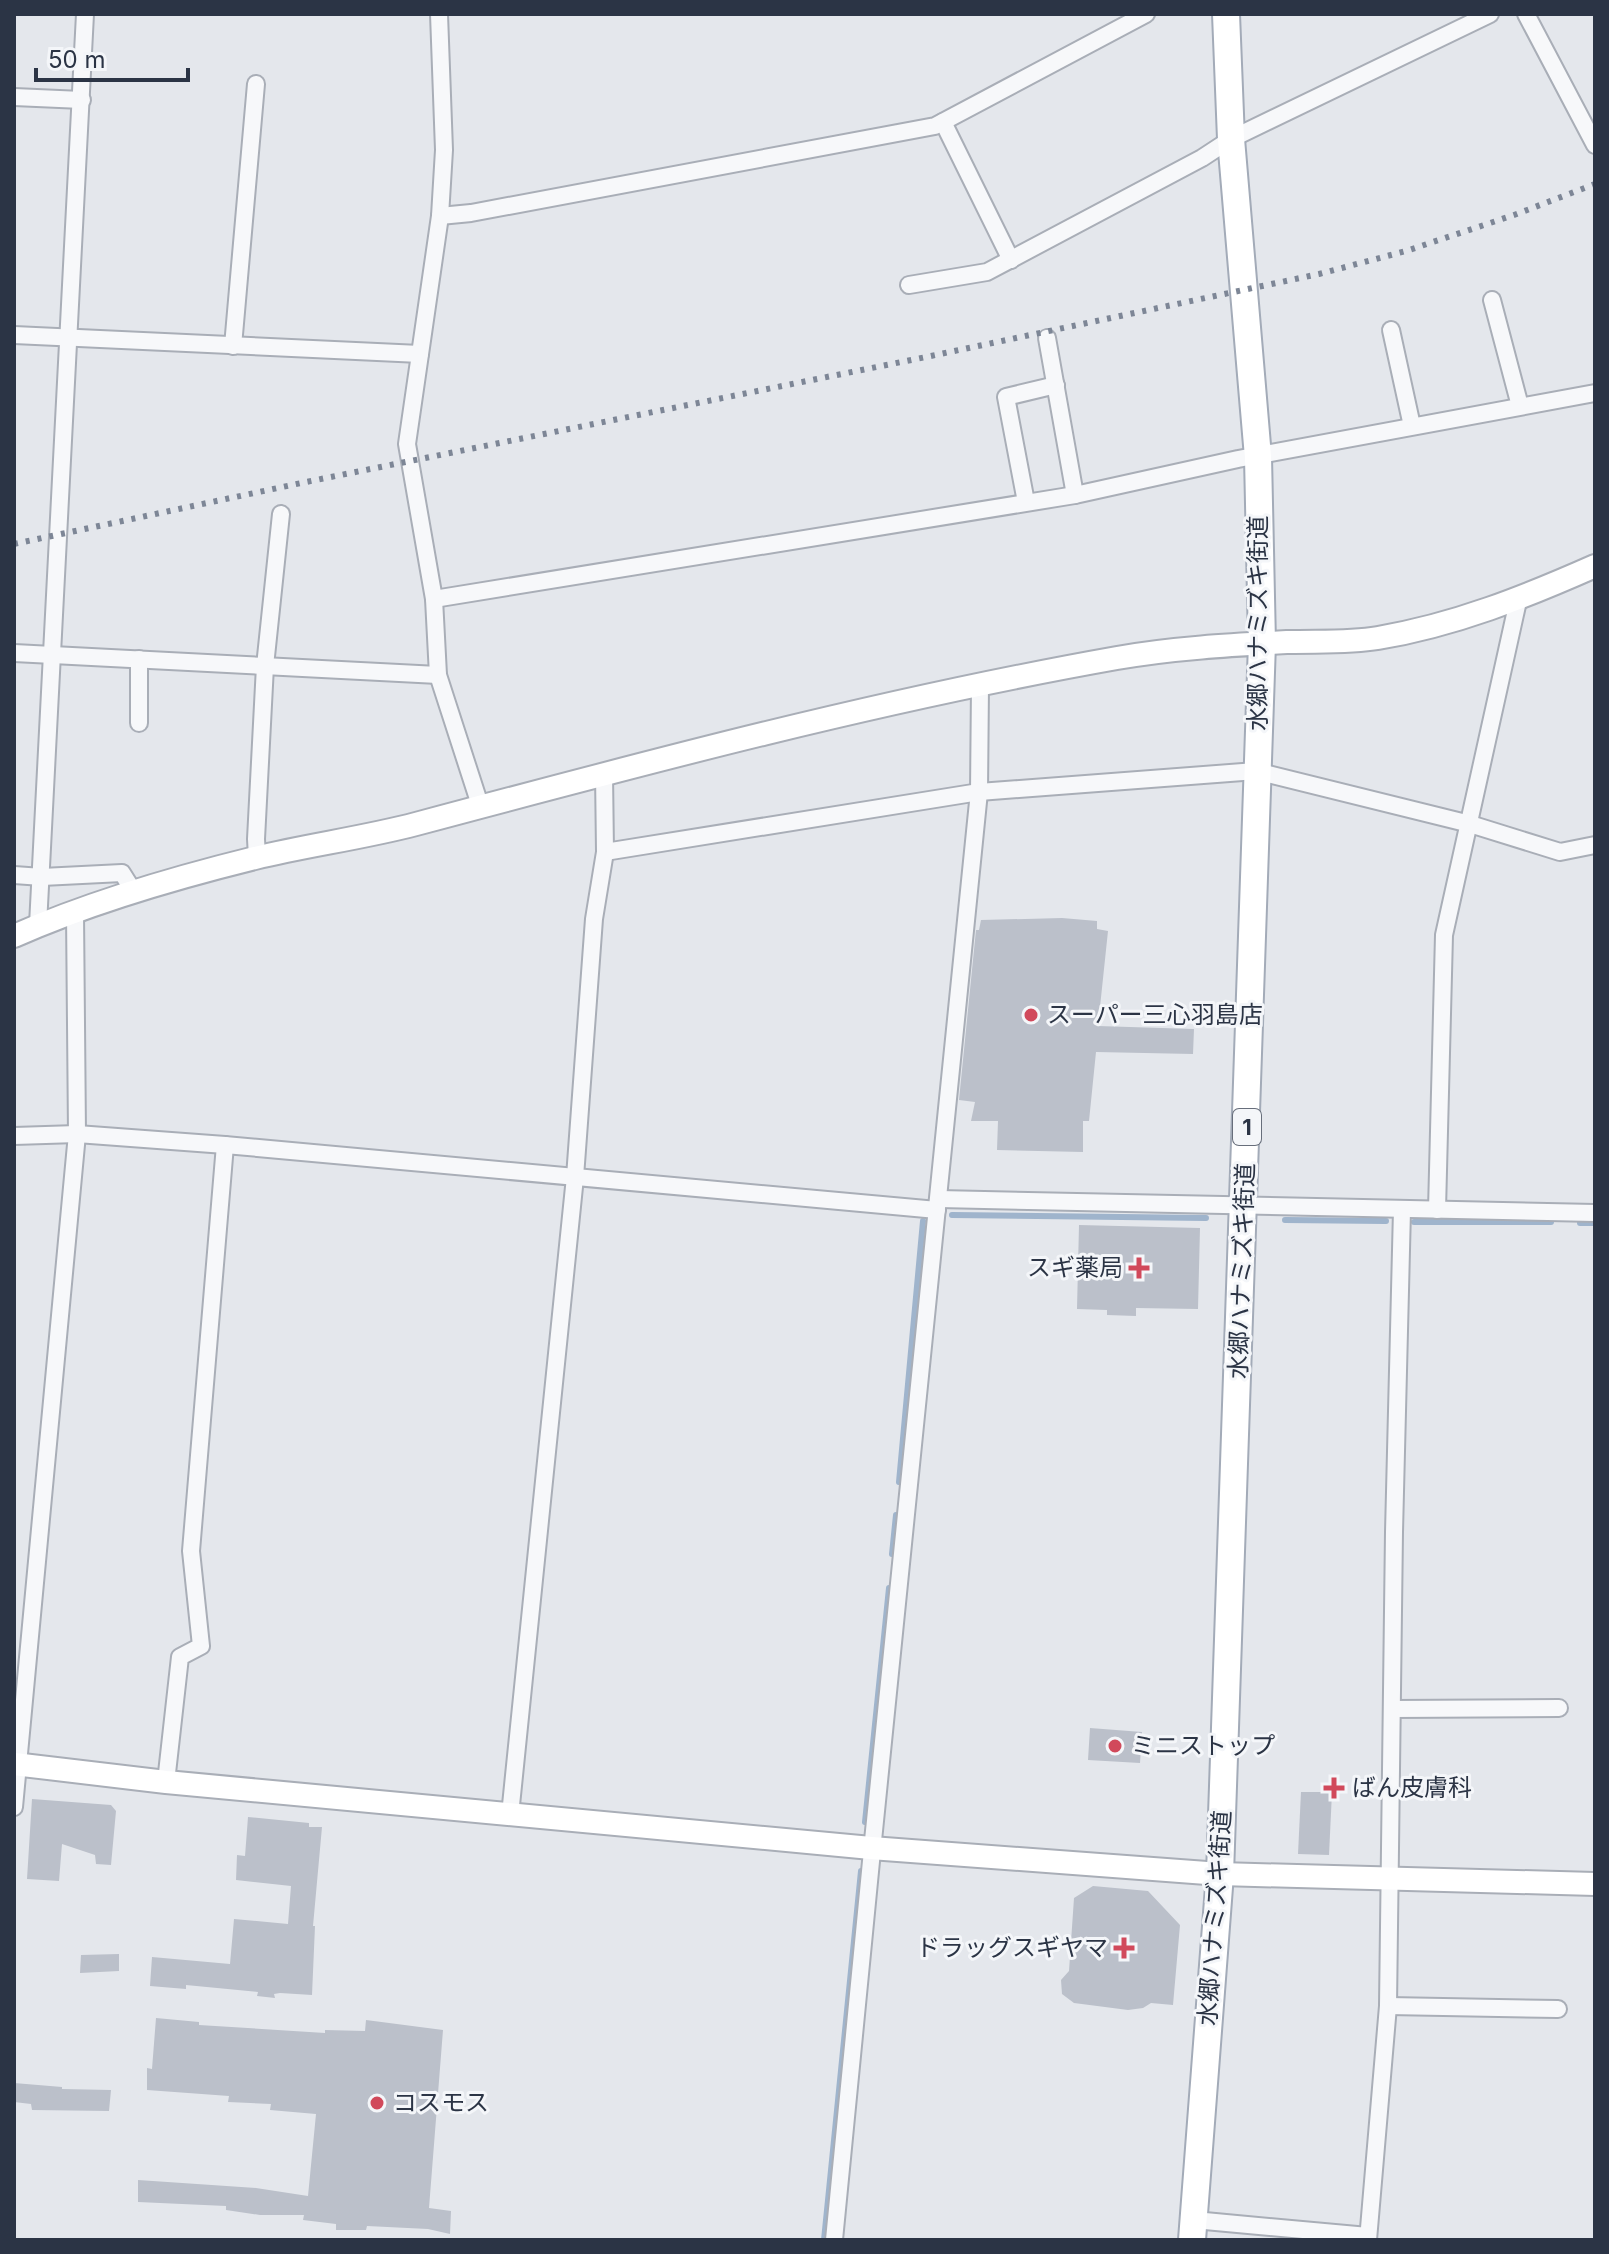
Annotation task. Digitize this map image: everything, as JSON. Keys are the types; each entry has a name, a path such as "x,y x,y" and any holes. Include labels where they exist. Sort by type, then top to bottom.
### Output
{"main road":[{"name":"水郷ハナミズキ街道","path":"1193,2230 1220,1874 1262,643 1258,457 1231,139 1226,14"}],"street":[{"path":"38,925 85,14"},
{"path":"439,14 444,150 440,216 407,444 434,599 438,675 480,805"},
{"path":"440,216 471,213 935,126 1146,14"},
{"path":"909,285 987,272 1231,139 1490,14"},
{"path":"1526,14 1595,145"},
{"path":"233,346 256,84"},
{"path":"14,97 82,100"},
{"path":"943,122 1011,260"},
{"path":"1492,300 1520,406"},
{"path":"1391,330 1412,426"},
{"path":"14,335 420,354"},
{"path":"1047,338 1075,495"},
{"path":"1026,502 1006,397 1056,385"},
{"path":"434,599 1075,495 1412,426 1595,393"},
{"path":"257,857 265,666 281,514"},
{"path":"14,936 134,892 257,857 347,840 604,773 878,707 1145,653 1376,638 1452,621 1518,601 1595,566"},
{"path":"1437,1210 1444,935 1518,601"},
{"path":"14,653 438,675"},
{"path":"139,659 139,723"},
{"path":"834,2240 979,792 980,686"},
{"path":"605,852 979,792 1256,771 1470,824 1560,852 1595,845"},
{"path":"510,1815 575,1177 594,919 605,852 604,773"},
{"path":"14,875 42,877 122,873 134,892"},
{"path":"14,1807 77,1134 75,913"},
{"path":"14,1136 77,1134 575,1177 938,1204 1595,1213"},
{"path":"166,1782 180,1657 201,1646 191,1551 225,1145"},
{"path":"1193,2230 1368,2238 1388,2006 1402,1210"},
{"path":"1393,1709 1559,1708"},
{"path":"16,1765 166,1782 871,1848 1220,1874 1595,1884"},
{"path":"1388,2006 1558,2009"}],"building":[{"name":"スーパー三心羽島店","path":"1062,918 1097,921 1097,929 1108,931 1098,1026 1194,1029 1193,1054 1096,1052 1089,1121 1083,1121 1083,1152 997,1150 998,1121 971,1121 975,1102 959,1100 976,930 979,930 981,920"},
{"name":"スギ薬局","path":"1079,1225 1200,1228 1198,1309 1136,1308 1136,1316 1107,1315 1107,1310 1077,1309"},
{"name":"ミニストップ","path":"1090,1728 1142,1732 1140,1763 1088,1760"},
{"path":"1301,1792 1332,1792 1329,1855 1298,1854"},
{"path":"32,1799 111,1805 116,1811 111,1865 96,1864 95,1855 62,1844 59,1881 27,1879"},
{"path":"248,1817 322,1827 313,1926 312,1995 280,1993 274,1994 275,1998 257,1996 258,1992 186,1985 186,1989 150,1986 152,1957 230,1964 234,1919 288,1924 291,1886 236,1880 237,1855 245,1856"},
{"name":"ドラッグスギヤマ","path":"1093,1886 1148,1891 1180,1925 1173,2005 1151,2003 1143,2008 1128,2010 1074,2003 1062,1994 1061,1980 1069,1971 1074,1898"},
{"path":"119,1954 119,1971 80,1973 81,1955"},
{"path":"156,2018 199,2022 199,2025 325,2033 325,2030 365,2031 366,2020 443,2030 429,2208 451,2211 450,2234 428,2229 367,2226 366,2230 336,2230 336,2224 303,2220 304,2215 260,2215 226,2210 226,2206 138,2202 138,2180 256,2188 308,2196 316,2114 270,2110 271,2104 228,2102 229,2096 147,2090 147,2068 152,2069"},
{"path":"14,2083 62,2089 111,2090 109,2111 32,2110 31,2104 14,2102"}],"waterway":[{"path":"952,1215 1206,1218"},
{"path":"1285,1220 1386,1221"},
{"path":"899,1482 923,1221"},
{"path":"1414,1222 1551,1222"},
{"path":"1580,1223 1595,1223"},
{"path":"892,1554 896,1515"},
{"path":"865,1822 889,1588"},
{"path":"824,2240 861,1871"}],"railway":[{"path":"14,544 1319,274 1406,251 1595,184"}],"place":[{"name":"スーパー三心羽島店","path":"1031,1015"},
{"name":"スギ薬局","path":"1139,1268"},
{"name":"ミニストップ","path":"1115,1746"},
{"name":"ばん皮膚科","path":"1334,1788"},
{"name":"ドラッグスギヤマ","path":"1124,1948"},
{"name":"コスモス","path":"377,2103"}]}
